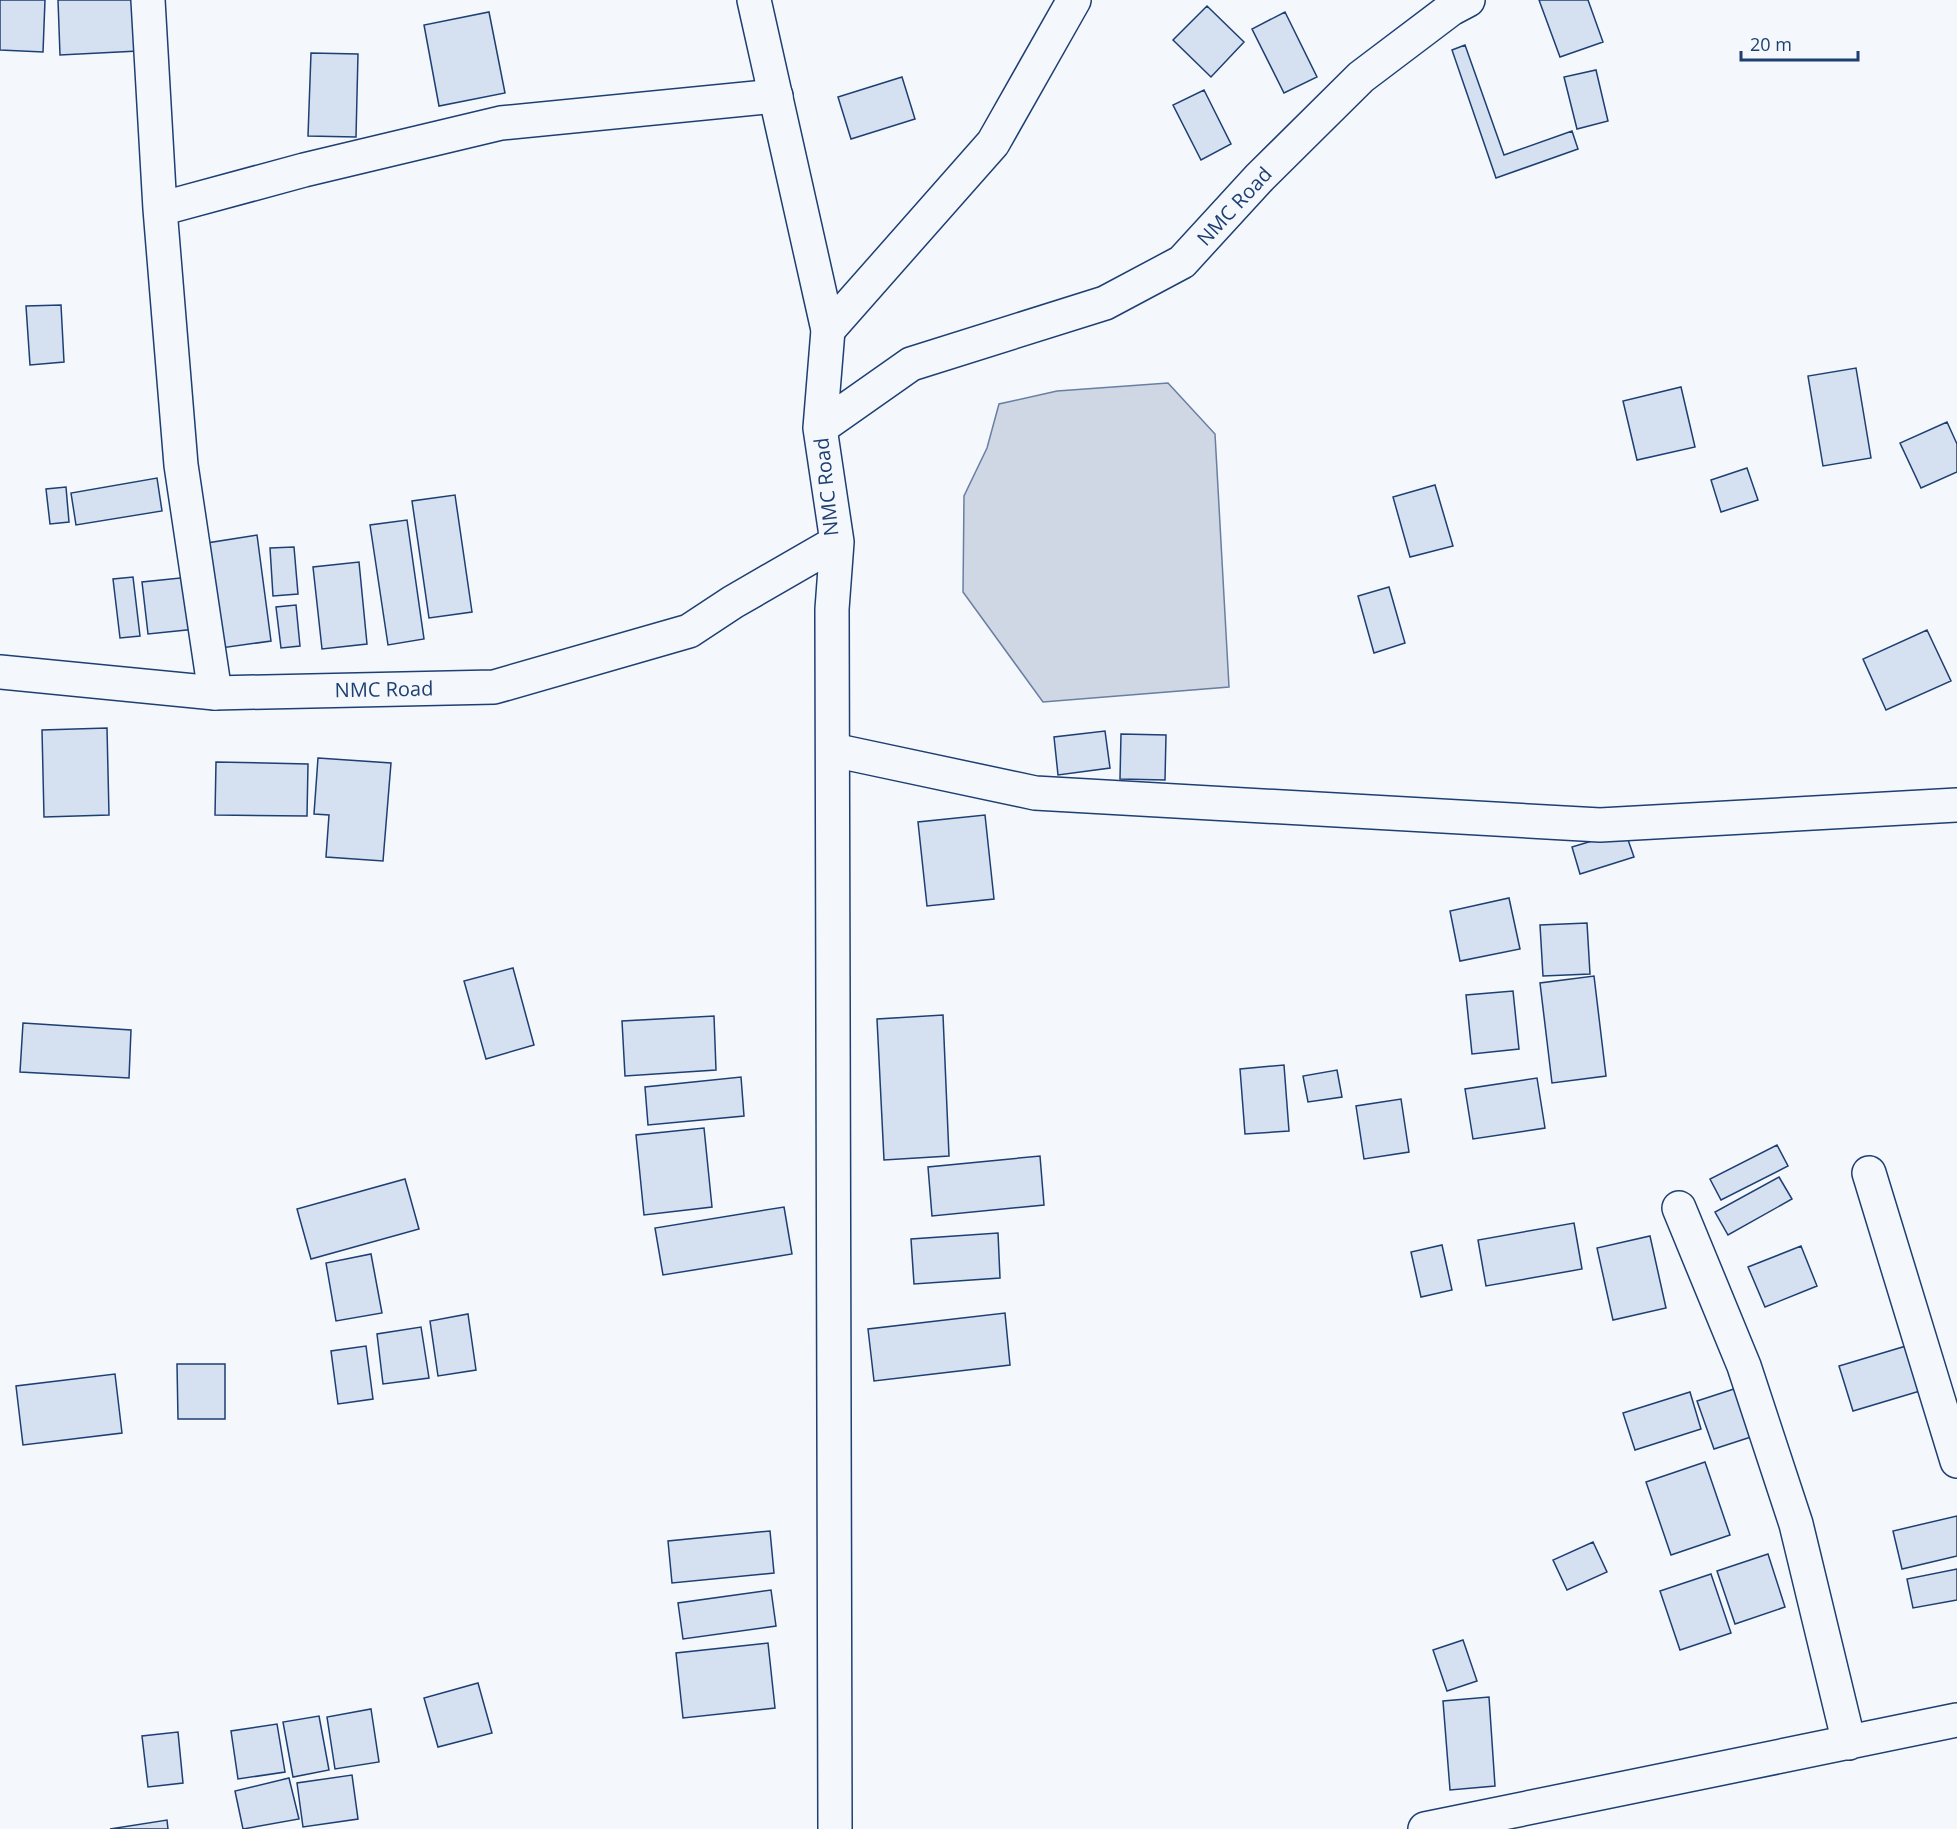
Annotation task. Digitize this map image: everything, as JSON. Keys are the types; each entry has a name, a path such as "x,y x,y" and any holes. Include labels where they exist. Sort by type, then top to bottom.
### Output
{"street":[{"path":"148,0 160,209 181,465 215,693"},
{"path":"754,0 828,330 820,428"},
{"path":"828,330 993,143 1074,0"},
{"name":"NMC Road","path":"0,672 215,693 494,687 689,631 733,602 837,542 820,428 911,364 1105,303 1182,262 1260,177 1361,77 1451,9 1468,0"},
{"path":"160,209 304,170 501,123 776,96"},
{"path":"835,1829 831,609 837,542"},
{"path":"833,750 1035,793 1600,825 1957,805"},
{"path":"1869,1173 1957,1461"},
{"path":"1679,1208 1744,1366 1796,1524 1849,1743"},
{"path":"1425,1829 1957,1720"}],"shaded area":[{"path":"1168,383 1215,434 1229,687 1043,702 963,592 964,496 987,448 999,404 1057,391"}],"building":[{"path":"0,0 45,0 43,52 0,50"},
{"path":"58,0 136,0 138,51 60,55"},
{"path":"1539,0 1588,0 1603,42 1560,57"},
{"path":"1207,6 1244,42 1211,77 1173,40"},
{"path":"489,12 505,93 439,106 424,25"},
{"path":"1285,12 1317,77 1284,93 1252,29"},
{"path":"1465,45 1504,155 1572,131 1578,149 1496,178 1452,50"},
{"path":"311,53 358,54 356,137 308,136"},
{"path":"1596,70 1608,121 1577,129 1564,77"},
{"path":"902,77 915,119 851,139 838,97"},
{"path":"1204,90 1231,144 1201,160 1173,105"},
{"path":"61,305 64,362 30,365 26,306"},
{"path":"1856,368 1871,458 1823,466 1808,376"},
{"path":"1681,387 1695,447 1637,460 1623,401"},
{"path":"1947,422 1957,444 1957,472 1921,488 1900,443"},
{"path":"1747,468 1758,500 1721,512 1711,480"},
{"path":"157,478 162,511 76,525 71,493"},
{"path":"1435,485 1453,546 1410,557 1393,497"},
{"path":"66,487 69,522 50,524 46,489"},
{"path":"455,495 472,612 429,618 412,501"},
{"path":"407,520 424,639 388,645 370,525"},
{"path":"257,535 271,641 221,648 207,543"},
{"path":"294,547 298,594 273,596 270,548"},
{"path":"359,562 367,644 322,649 313,567"},
{"path":"133,577 140,636 120,638 113,579"},
{"path":"190,577 196,629 148,634 142,582"},
{"path":"1389,587 1405,643 1374,653 1358,596"},
{"path":"296,605 300,646 281,648 276,607"},
{"path":"1927,630 1951,681 1886,710 1863,659"},
{"path":"107,728 109,815 44,817 42,730"},
{"path":"1105,731 1110,768 1058,775 1054,737"},
{"path":"1121,734 1166,735 1165,780 1120,779"},
{"path":"318,758 391,763 383,861 326,857 329,815 314,814"},
{"path":"216,762 308,764 307,816 215,815"},
{"path":"985,815 994,899 927,906 918,822"},
{"path":"1625,831 1634,857 1580,874 1572,847"},
{"path":"1509,898 1520,949 1460,961 1450,911"},
{"path":"1587,923 1590,974 1543,976 1540,925"},
{"path":"513,968 534,1045 486,1059 464,981"},
{"path":"1594,976 1606,1076 1552,1083 1540,983"},
{"path":"1513,991 1519,1049 1472,1054 1466,995"},
{"path":"943,1015 949,1156 884,1160 877,1019"},
{"path":"714,1016 716,1070 625,1076 622,1021"},
{"path":"23,1023 131,1030 129,1078 20,1072"},
{"path":"1284,1065 1289,1131 1245,1134 1240,1069"},
{"path":"1337,1070 1342,1097 1308,1102 1303,1076"},
{"path":"741,1077 744,1116 648,1125 645,1087"},
{"path":"1537,1078 1545,1128 1473,1139 1465,1089"},
{"path":"1401,1099 1409,1152 1364,1159 1356,1106"},
{"path":"704,1128 712,1207 644,1215 636,1135"},
{"path":"1777,1145 1788,1166 1721,1200 1710,1179"},
{"path":"1040,1156 1044,1205 932,1216 928,1167"},
{"path":"1779,1177 1792,1199 1728,1235 1715,1212"},
{"path":"405,1179 419,1229 311,1259 297,1209"},
{"path":"784,1207 792,1254 663,1275 655,1228"},
{"path":"1574,1223 1582,1269 1486,1286 1478,1240"},
{"path":"998,1233 1000,1278 914,1284 911,1239"},
{"path":"1650,1236 1666,1308 1613,1320 1597,1248"},
{"path":"1442,1245 1452,1290 1421,1297 1411,1252"},
{"path":"1801,1246 1817,1286 1765,1307 1748,1267"},
{"path":"371,1254 382,1313 336,1321 326,1263"},
{"path":"1005,1313 1010,1365 874,1381 868,1329"},
{"path":"468,1314 476,1370 438,1376 430,1321"},
{"path":"421,1327 429,1378 383,1384 377,1334"},
{"path":"366,1346 373,1399 338,1404 331,1351"},
{"path":"1906,1346 1920,1391 1853,1411 1839,1366"},
{"path":"177,1364 225,1364 225,1419 178,1419"},
{"path":"115,1374 122,1433 23,1445 16,1386"},
{"path":"1737,1388 1754,1436 1714,1449 1697,1401"},
{"path":"1690,1392 1701,1429 1635,1450 1623,1413"},
{"path":"1705,1462 1730,1535 1671,1555 1646,1482"},
{"path":"1957,1516 1957,1556 1902,1569 1893,1531"},
{"path":"770,1531 774,1573 672,1583 668,1541"},
{"path":"1593,1542 1607,1572 1567,1590 1553,1560"},
{"path":"1768,1554 1785,1607 1735,1624 1717,1571"},
{"path":"1957,1569 1957,1600 1913,1608 1907,1579"},
{"path":"1711,1574 1731,1633 1680,1650 1660,1591"},
{"path":"771,1590 776,1626 683,1639 678,1603"},
{"path":"1463,1640 1477,1681 1447,1691 1433,1650"},
{"path":"768,1643 775,1708 683,1718 676,1653"},
{"path":"478,1683 492,1733 438,1747 424,1698"},
{"path":"1489,1697 1495,1786 1450,1790 1443,1701"},
{"path":"371,1709 379,1762 335,1769 327,1717"},
{"path":"319,1716 329,1770 293,1777 283,1722"},
{"path":"277,1724 285,1772 238,1779 231,1731"},
{"path":"178,1732 183,1783 148,1787 142,1736"},
{"path":"352,1775 358,1819 303,1827 297,1783"},
{"path":"289,1778 299,1819 243,1829 235,1791"},
{"path":"167,1820 168,1829 110,1829"}]}
